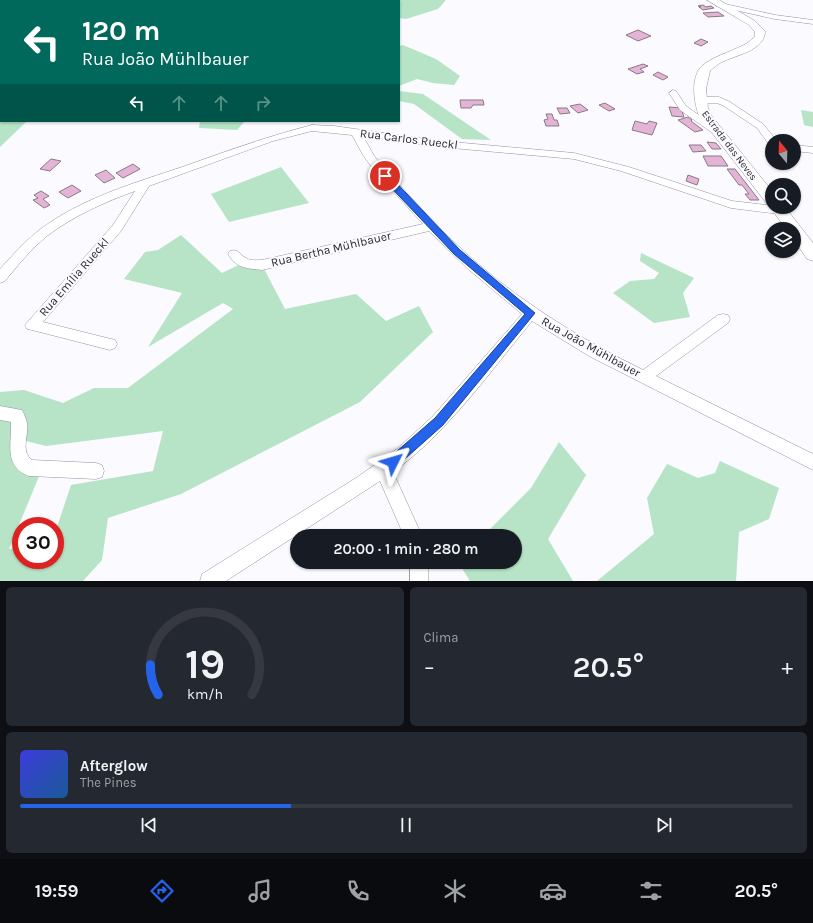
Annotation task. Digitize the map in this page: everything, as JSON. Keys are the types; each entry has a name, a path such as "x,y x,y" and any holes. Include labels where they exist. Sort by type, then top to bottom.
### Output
{"main road":[{"name":"Estrada das Neves","path":"716,2 752,23 760,31 760,36 751,46 710,64 703,72 700,89 701,103 705,116 765,192"},
{"name":"Estrada das Neves","path":"782,214 789,222"},
{"name":"Estrada das Neves","path":"801,239 813,255"}],"street":[{"path":"716,2 775,17 813,22"},
{"path":"700,89 760,126 766,134"},
{"path":"672,93 683,108 717,132"},
{"path":"701,103 707,100 718,100"},
{"name":"Rua Carlos Rueckl","path":"0,278 23,250 56,224 109,196 296,131 312,128 326,128 441,144 574,156 625,169 731,204 755,208 765,207"},
{"name":"Rua João Mühlbauer","path":"356,132 368,155 377,167 431,226 472,266 530,313 594,352 813,462"},
{"path":"801,149 813,150"},
{"name":"Rua Emília Rueckl","path":"110,344 32,325 123,221 146,182"},
{"name":"Rua Bertha Mühlbauer","path":"234,254 242,263 262,264 431,226"},
{"path":"213,580 384,470 403,455 439,422 530,313"},
{"path":"644,377 723,319"},
{"path":"0,413 17,415 20,422 17,450 22,464 29,468 96,471"},
{"path":"384,470 410,529"},
{"path":"419,569 420,581"}],"green space":[{"path":"400,0 446,0 438,9 406,19 400,18"},
{"path":"403,45 436,59 460,76 454,85 433,83 417,79 400,86 400,46"},
{"path":"400,91 423,94 491,140 462,139 414,104 400,101"},
{"path":"801,110 813,112 813,127 804,125"},
{"path":"0,122 26,122 0,147"},
{"path":"200,122 244,122 237,130 199,128"},
{"path":"281,167 309,203 229,222 211,194"},
{"path":"181,235 222,273 243,263 262,265 285,309 356,294 386,321 419,306 433,332 360,402 181,494 108,518 102,560 83,581 0,581 0,392 24,390 63,403 94,388 128,388 233,309 223,303 148,347 182,293 124,279 145,252 158,250","holes":["163,431 153,471 71,485 60,517 64,517 64,569 12,569 12,549 9,549 12,542 12,517 22,517 42,469 17,450 18,439 46,446"]},
{"path":"641,253 694,278 683,293 690,317 654,323 613,293 630,281 654,279 659,273 640,261"},
{"path":"559,442 586,475 548,539 573,581 470,581 462,569 522,569 522,529 490,529 531,488"},
{"path":"720,461 779,488 769,519 739,532 736,581 597,581 654,534 647,498 667,464 698,478 715,473"}],"building":[{"path":"703,5 714,8 703,10 698,6"},
{"path":"718,12 724,16 708,17 703,13"},
{"path":"638,30 651,36 638,41 626,35"},
{"path":"701,39 708,42 701,46 694,43"},
{"path":"643,64 648,66 640,69 644,72 637,74 628,69"},
{"path":"658,72 668,77 663,80 653,75"},
{"path":"460,100 483,100 484,105 473,105 471,108 461,108"},
{"path":"605,103 615,109 609,111 599,105"},
{"path":"580,104 588,110 578,113 570,106"},
{"path":"669,107 681,108 684,117 672,116"},
{"path":"557,108 567,108 570,113 560,114"},
{"path":"546,114 552,114 554,120 557,120 559,126 546,126 544,120 548,119"},
{"path":"688,117 703,130 695,132 678,120"},
{"path":"635,121 647,124 649,121 657,123 652,135 632,130"},
{"path":"707,142 716,143 721,149 712,149"},
{"path":"689,145 701,145 706,151 693,152"},
{"path":"703,156 721,156 728,166 708,166"},
{"path":"51,159 61,161 50,171 40,169"},
{"path":"133,164 140,169 123,178 116,173"},
{"path":"727,169 735,169 759,200 750,200 745,194 749,194 742,185 739,185"},
{"path":"106,170 115,178 104,183 95,175"},
{"path":"688,175 699,179 697,185 686,181"},
{"path":"72,185 81,191 68,198 59,192"},
{"path":"41,191 49,196 43,199 50,205 44,208 33,200 38,198 34,195"}],"route":[{"path":"385,176 457,252 494,285 530,313 439,422 403,455 393,462"}]}
